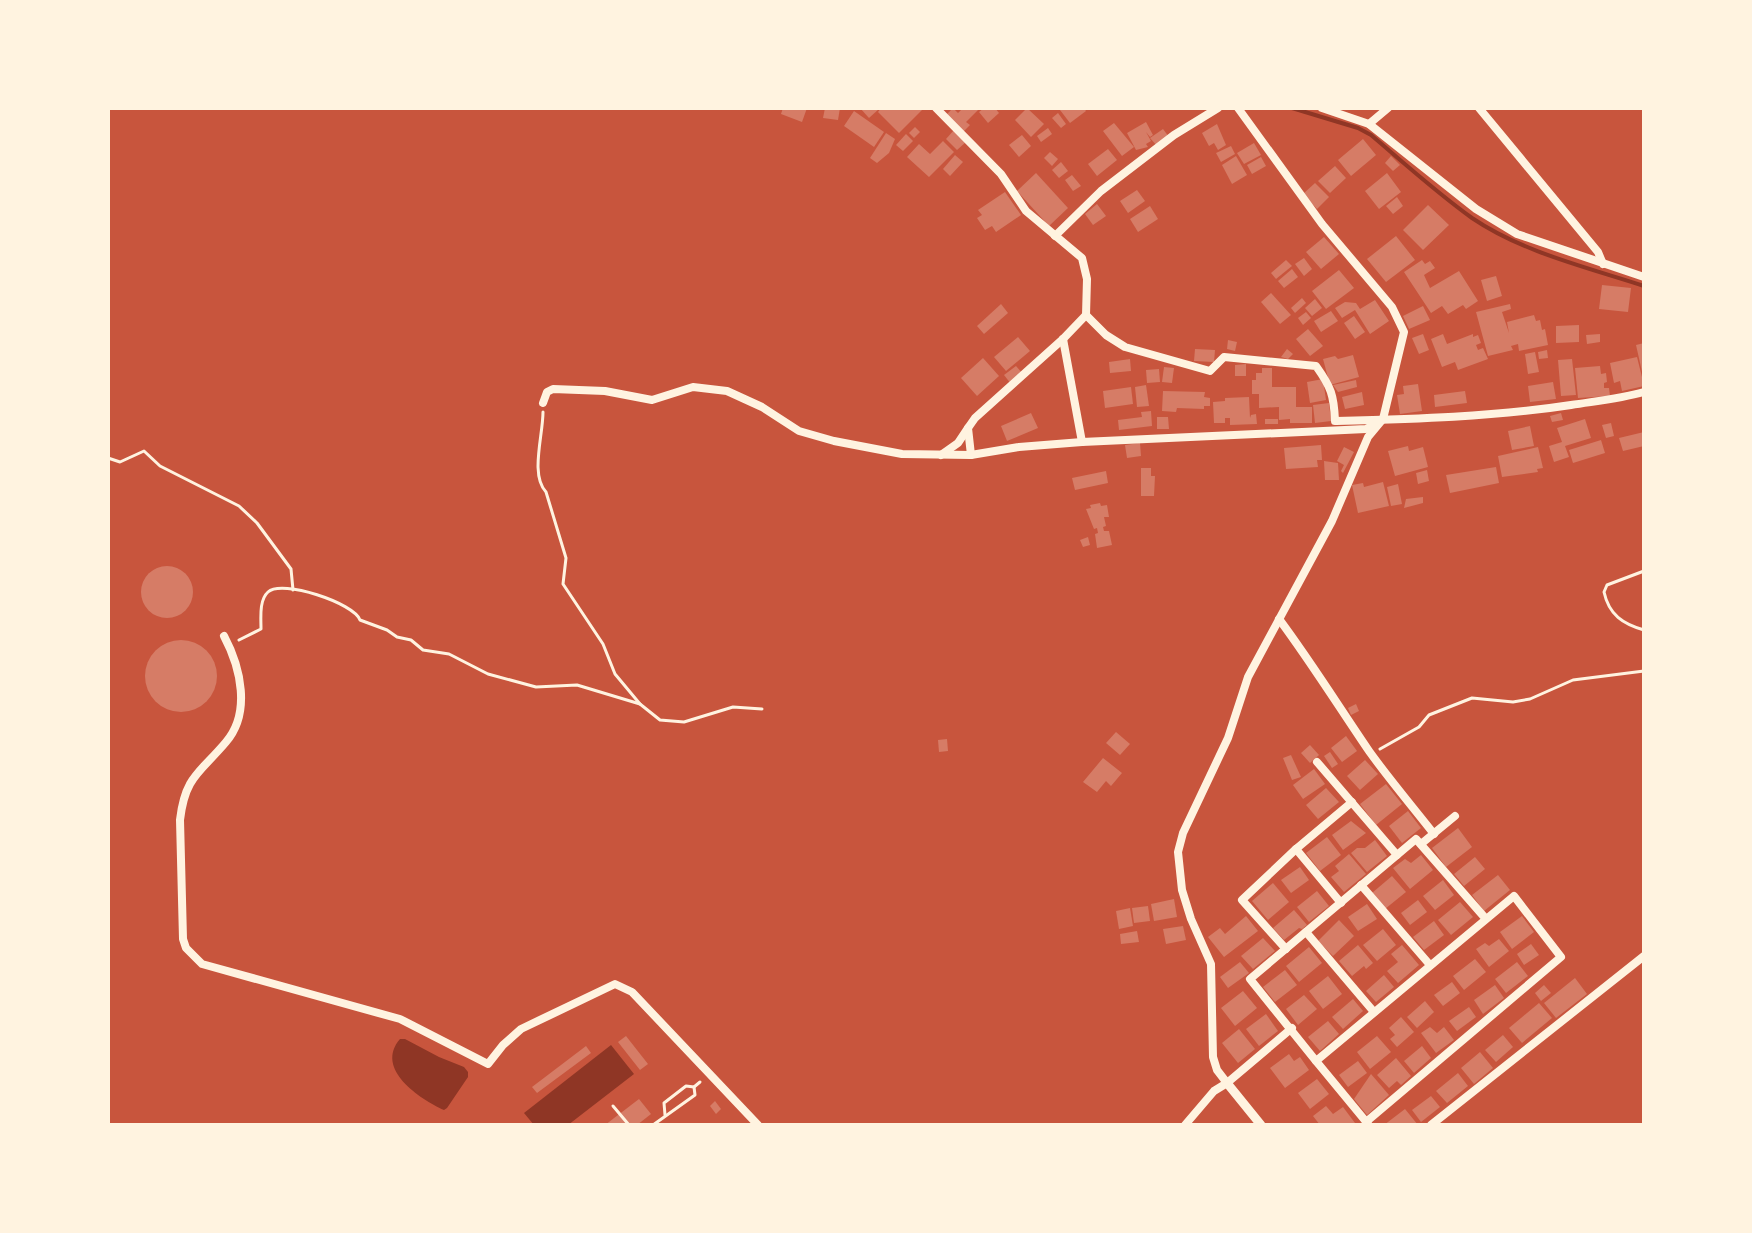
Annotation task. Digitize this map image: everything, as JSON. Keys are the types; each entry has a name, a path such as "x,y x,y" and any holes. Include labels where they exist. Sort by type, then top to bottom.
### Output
{"street":[{"path":"936,108 1001,174 1026,211 1082,258 1086,266 1086,315 975,418 958,443 941,455"},
{"path":"1055,236 1101,191 1174,135 1218,108"},
{"path":"1238,108 1322,224 1377,288 1403,325 1383,419 1368,437 1332,521 1248,677 1228,738 1183,833 1178,852 1182,890 1211,964 1213,1057 1217,1070 1261,1125"},
{"path":"1322,108 1369,124 1501,226 1644,277"},
{"path":"1369,124 1388,108"},
{"path":"1479,108 1598,252 1603,264"},
{"path":"1086,315 1106,335 1125,347 1197,369 1210,371 1224,357 1316,366 1330,385 1335,421 1555,409 1644,392"},
{"path":"1063,339 1082,442"},
{"path":"543,403 547,392 553,389 605,391 652,400 693,387 727,391 762,407 799,431 822,438 902,454 941,455 971,455 1082,442 1366,429 1383,419"},
{"path":"968,428 971,455"},
{"path":"1279,619 1372,754 1434,834"},
{"path":"224,636 240,685 241,708 237,726 187,787 180,820 183,939 186,948 202,964 400,1019 488,1064 521,1029 615,984 632,992 758,1125"},
{"path":"1317,762 1397,855"},
{"path":"1286,949 1242,900 1352,802"},
{"path":"1421,844 1455,816"},
{"path":"1316,1061 1514,896 1561,957 1368,1124 1297,1038 1292,1028 1250,979 1416,839 1486,919"},
{"path":"1296,849 1341,903"},
{"path":"1361,885 1430,965"},
{"path":"1306,932 1374,1012"},
{"path":"1431,1125 1644,956"},
{"path":"1185,1125 1214,1091 1292,1028"}],"lane":[{"path":"667,108 686,108"}],"path":[{"path":"543,403 543,437 537,466 539,484 546,492 566,558 563,584 603,644 615,674 640,704 660,720 684,722 733,707 762,709"},
{"path":"108,458 120,462 144,451 160,466 239,506 257,523 291,569 293,590"},
{"path":"1644,571 1607,585 1604,592 1614,614 1623,623 1644,630"},
{"path":"229,646 261,629 262,604 268,592 275,589 293,590 334,600 358,613 360,620 411,640 423,650 449,654 488,674 536,687 577,685 640,704"},
{"path":"1372,754 1419,727 1429,715 1472,698 1513,702 1530,699 1573,680 1644,671"},
{"path":"665,1115 664,1103 686,1086 694,1087 709,1074"},
{"path":"653,1125 695,1095 694,1087"},
{"path":"613,1106 629,1125"}],"shaded area":[{"path":"400,1039 464,1067 468,1072 468,1077 444,1110 413,1091 396,1072 393,1050"},
{"path":"611,1045 634,1074 568,1125 534,1125 524,1113"}],"building":[{"path":"783,108 807,108 802,122 781,114"},
{"path":"825,108 840,108 838,120 823,118"},
{"path":"860,108 880,108 869,118"},
{"path":"881,108 924,108 899,133 878,112"},
{"path":"953,108 958,113 963,108 978,110 966,122 970,125 963,132 946,115"},
{"path":"984,108 995,108 999,113 988,123 979,112"},
{"path":"1027,108 1044,124 1031,137 1015,120"},
{"path":"1084,108 1086,111 1070,123 1060,110"},
{"path":"854,111 884,132 874,147 844,126"},
{"path":"1058,113 1066,124 1061,128 1052,118"},
{"path":"1146,122 1153,135 1150,137 1146,132 1151,141 1146,144 1148,147 1136,150 1127,133"},
{"path":"1114,123 1134,147 1122,156 1103,131"},
{"path":"1217,124 1226,145 1218,150 1214,143 1209,146 1202,133"},
{"path":"915,127 920,132 914,138 909,133"},
{"path":"1048,128 1052,134 1041,142 1037,136"},
{"path":"1163,129 1169,137 1157,146 1150,138"},
{"path":"954,130 966,142 957,150 946,139"},
{"path":"886,133 895,139 889,153 877,163 870,158"},
{"path":"906,134 913,141 903,151 896,145"},
{"path":"1022,135 1031,146 1019,157 1009,145"},
{"path":"1363,139 1376,155 1351,176 1338,160"},
{"path":"943,141 954,152 929,177 907,157 919,144 930,154"},
{"path":"1254,143 1261,155 1244,164 1237,153"},
{"path":"1231,146 1235,154 1221,162 1216,153"},
{"path":"1108,149 1117,160 1097,176 1088,164"},
{"path":"1050,152 1058,159 1052,166 1044,158"},
{"path":"955,155 963,162 950,176 943,169"},
{"path":"1236,156 1247,175 1232,184 1222,165"},
{"path":"1391,156 1400,165 1393,171 1385,163"},
{"path":"1261,157 1266,166 1252,174 1247,165"},
{"path":"1061,162 1068,171 1059,178 1052,170"},
{"path":"1335,166 1346,178 1330,193 1318,181"},
{"path":"1036,173 1068,208 1049,226 1017,191"},
{"path":"1387,173 1401,192 1379,209 1365,191"},
{"path":"1072,175 1081,186 1073,191 1065,180"},
{"path":"1315,183 1329,197 1317,209 1303,194"},
{"path":"1137,190 1145,201 1128,213 1120,201"},
{"path":"1005,192 1021,215 996,232 992,226 985,230 977,218 982,215 978,210"},
{"path":"1397,197 1403,206 1393,214 1386,206"},
{"path":"1097,204 1106,216 1093,225 1085,214"},
{"path":"1428,205 1449,225 1423,250 1403,230"},
{"path":"1150,206 1158,219 1138,232 1130,219"},
{"path":"1396,236 1415,260 1386,282 1367,259"},
{"path":"1324,237 1339,254 1321,269 1306,252"},
{"path":"1304,258 1312,269 1304,276 1295,264"},
{"path":"1286,260 1292,266 1276,279 1271,273"},
{"path":"1422,260 1425,264 1430,261 1435,268 1424,275 1430,288 1459,271 1478,301 1466,309 1463,305 1448,314 1442,306 1431,313 1404,272"},
{"path":"1292,269 1298,277 1284,288 1278,281"},
{"path":"1339,270 1354,288 1326,309 1312,291"},
{"path":"1496,276 1502,296 1487,301 1481,280"},
{"path":"1602,285 1631,288 1628,312 1599,309"},
{"path":"1271,293 1291,315 1280,324 1261,302"},
{"path":"1302,298 1306,303 1295,313 1291,308"},
{"path":"1315,299 1322,308 1312,316 1305,308"},
{"path":"1375,300 1389,321 1370,334 1355,310 1342,318 1335,308 1345,302 1356,303 1360,309"},
{"path":"1001,304 1008,313 984,334 977,326"},
{"path":"1510,304 1511,309 1502,312 1509,333 1507,322 1534,315 1536,321 1540,320 1542,330 1545,329 1548,345 1519,351 1518,344 1511,346 1513,350 1488,356 1476,312"},
{"path":"1423,306 1430,320 1409,329 1403,316"},
{"path":"1331,311 1338,321 1321,332 1314,321"},
{"path":"1306,312 1311,318 1303,325 1298,318"},
{"path":"1354,316 1365,332 1355,339 1344,323"},
{"path":"1579,325 1579,342 1556,343 1556,326"},
{"path":"1308,329 1323,346 1310,356 1296,339"},
{"path":"1423,334 1429,350 1419,354 1412,338"},
{"path":"1443,334 1447,344 1478,335 1481,343 1476,345 1478,350 1483,348 1488,359 1458,370 1455,362 1442,367 1431,339"},
{"path":"1600,334 1600,342 1587,344 1586,335"},
{"path":"1018,337 1030,351 1006,371 994,357"},
{"path":"1228,340 1237,342 1235,351 1227,349"},
{"path":"1644,343 1644,376 1643,376 1636,345"},
{"path":"1195,349 1215,350 1214,362 1194,361"},
{"path":"1287,349 1293,354 1288,359 1281,357"},
{"path":"1547,350 1548,358 1539,359 1538,352"},
{"path":"1535,352 1539,372 1528,374 1525,354"},
{"path":"1353,355 1359,377 1330,385 1323,359"},
{"path":"1637,357 1644,386 1622,391 1620,381 1614,383 1610,363"},
{"path":"983,358 999,376 977,396 961,378"},
{"path":"1130,359 1131,371 1110,373 1109,362"},
{"path":"1572,359 1576,395 1561,396 1558,360"},
{"path":"1246,364 1246,376 1235,376 1235,365"},
{"path":"1016,366 1023,374 1011,384 1004,375"},
{"path":"1600,366 1601,374 1606,373 1604,388 1609,388 1610,396 1578,398 1575,368"},
{"path":"1164,367 1174,368 1172,383 1162,382"},
{"path":"1262,368 1272,368 1272,387 1296,387 1296,407 1312,407 1312,423 1279,420 1279,407 1259,408 1259,394 1252,394 1252,380 1256,380 1256,373 1262,373"},
{"path":"1159,369 1160,382 1147,383 1146,370"},
{"path":"1323,379 1326,400 1310,403 1307,382"},
{"path":"1356,380 1357,387 1338,392 1333,385"},
{"path":"1553,382 1556,399 1530,402 1528,386"},
{"path":"1418,384 1422,411 1400,414 1397,395 1404,394 1403,386"},
{"path":"1146,385 1149,406 1137,407 1135,387"},
{"path":"1131,387 1133,404 1105,408 1103,391"},
{"path":"1163,391 1205,392 1204,397 1210,398 1210,406 1204,406 1204,409 1177,408 1176,412 1162,411"},
{"path":"1465,391 1467,403 1435,407 1434,395"},
{"path":"1362,392 1364,405 1345,409 1342,397"},
{"path":"1249,397 1250,418 1256,414 1257,424 1230,425 1230,418 1225,418 1225,423 1214,423 1213,402"},
{"path":"1329,403 1331,421 1315,423 1313,405"},
{"path":"1151,411 1152,426 1119,430 1118,420 1142,417 1141,412"},
{"path":"1031,413 1038,428 1007,441 1001,426"},
{"path":"1561,413 1563,420 1552,422 1550,416"},
{"path":"1157,417 1168,417 1169,429 1157,429"},
{"path":"1265,419 1278,419 1278,424 1265,424"},
{"path":"1585,419 1591,438 1565,446 1569,457 1554,462 1549,446 1562,442 1557,428"},
{"path":"1611,423 1614,436 1606,438 1602,425"},
{"path":"1530,426 1534,446 1512,450 1508,431"},
{"path":"1644,432 1644,446 1623,451 1619,438"},
{"path":"1601,440 1605,453 1573,463 1569,450"},
{"path":"1140,443 1141,456 1127,458 1125,445"},
{"path":"1321,445 1322,460 1317,460 1318,467 1286,469 1284,448"},
{"path":"1408,446 1409,451 1423,447 1428,467 1395,476 1388,451"},
{"path":"1344,447 1354,452 1343,473 1344,465 1337,461"},
{"path":"1538,447 1543,468 1537,469 1538,472 1502,477 1498,456"},
{"path":"1324,461 1338,463 1339,480 1325,480"},
{"path":"1496,467 1499,483 1450,493 1446,475"},
{"path":"1141,468 1151,468 1151,476 1155,476 1154,496 1141,496"},
{"path":"1427,470 1429,481 1418,484 1416,473"},
{"path":"1106,471 1108,483 1075,490 1072,478"},
{"path":"1383,482 1389,506 1358,513 1352,485 1363,483 1364,487"},
{"path":"1398,484 1402,504 1391,506 1387,487"},
{"path":"1423,497 1423,503 1404,508 1406,499"},
{"path":"1100,503 1101,506 1107,505 1109,517 1104,517 1106,526 1103,527 1104,531 1109,531 1112,545 1097,548 1097,528 1094,529 1086,509"},
{"path":"1088,537 1090,545 1083,547 1080,540"},
{"path":"167,566 185,574 193,592 185,610 167,618 149,610 141,592 149,574"},
{"path":"181,640 201,646 211,656 217,676 211,696 201,706 181,712 161,706 151,696 145,676 151,656 161,646"},
{"path":"1356,704 1359,711 1351,715 1348,708"},
{"path":"1116,732 1130,744 1120,755 1106,743"},
{"path":"1346,736 1357,751 1342,762 1331,748"},
{"path":"947,739 948,751 939,752 938,740"},
{"path":"1310,745 1319,755 1310,763 1301,753"},
{"path":"1330,752 1338,764 1332,768 1324,756"},
{"path":"1291,755 1301,777 1292,780 1283,758"},
{"path":"1103,758 1122,773 1111,786 1106,781 1097,792 1083,782"},
{"path":"1365,760 1378,774 1360,790 1347,776"},
{"path":"1314,769 1325,784 1303,799 1293,785"},
{"path":"1386,784 1402,804 1376,825 1360,804"},
{"path":"1326,788 1339,802 1318,819 1306,805"},
{"path":"1408,811 1421,828 1402,843 1389,826"},
{"path":"1351,821 1366,833 1343,850 1332,835"},
{"path":"1458,828 1472,847 1446,867 1432,848"},
{"path":"1327,837 1341,855 1320,871 1306,853"},
{"path":"1375,840 1387,856 1367,872 1351,853"},
{"path":"1349,854 1366,874 1344,892 1331,877 1339,871 1335,866"},
{"path":"1421,855 1433,870 1410,889 1393,868 1405,859 1411,863"},
{"path":"1475,857 1485,869 1464,886 1454,874"},
{"path":"1300,867 1309,880 1291,893 1281,880"},
{"path":"1498,875 1510,890 1484,911 1472,895"},
{"path":"1392,876 1406,892 1385,909 1372,893"},
{"path":"1443,880 1454,895 1435,910 1423,896"},
{"path":"1273,883 1289,902 1268,920 1252,901"},
{"path":"1317,891 1329,906 1309,922 1297,907"},
{"path":"1174,899 1177,917 1154,921 1151,904"},
{"path":"1418,900 1427,912 1410,925 1401,913"},
{"path":"1460,902 1473,917 1451,935 1438,920"},
{"path":"1367,904 1377,919 1358,931 1348,917"},
{"path":"1148,906 1150,921 1134,923 1132,908"},
{"path":"1130,908 1133,926 1119,929 1116,911"},
{"path":"1294,910 1307,925 1284,940 1273,928"},
{"path":"1246,916 1258,931 1224,957 1208,937 1220,928 1225,934"},
{"path":"1522,916 1534,932 1512,949 1500,932"},
{"path":"1339,920 1354,936 1333,956 1318,941"},
{"path":"1434,921 1444,935 1424,950 1413,937"},
{"path":"1183,926 1186,940 1166,944 1163,929"},
{"path":"1383,929 1396,945 1377,961 1363,945"},
{"path":"1137,931 1139,942 1121,944 1120,934"},
{"path":"1263,938 1275,951 1253,969 1241,956"},
{"path":"1499,939 1509,951 1489,967 1476,949 1485,943 1489,946"},
{"path":"1531,944 1539,955 1524,965 1517,954"},
{"path":"1358,945 1373,963 1352,976 1339,961"},
{"path":"1402,945 1419,965 1398,983 1387,971 1398,962 1391,954"},
{"path":"1309,947 1322,963 1299,982 1286,966"},
{"path":"1475,959 1486,972 1464,990 1453,976"},
{"path":"1240,962 1249,973 1228,988 1220,977"},
{"path":"1517,962 1528,976 1506,993 1495,979"},
{"path":"1285,970 1297,985 1275,1002 1263,987"},
{"path":"1384,975 1394,987 1376,1002 1366,991"},
{"path":"1328,976 1342,994 1323,1009 1309,991"},
{"path":"1575,978 1587,994 1556,1018 1544,1003"},
{"path":"1452,982 1460,993 1443,1006 1434,995"},
{"path":"1495,985 1504,998 1483,1014 1474,1000"},
{"path":"1544,985 1551,993 1541,1001 1535,993"},
{"path":"1243,991 1257,1008 1235,1026 1221,1008"},
{"path":"1304,995 1317,1009 1298,1025 1286,1009"},
{"path":"1353,999 1363,1011 1343,1029 1332,1017"},
{"path":"1425,1001 1434,1012 1417,1028 1407,1017"},
{"path":"1539,1003 1552,1018 1522,1043 1509,1028"},
{"path":"1469,1007 1476,1017 1457,1031 1449,1021"},
{"path":"1266,1014 1278,1031 1259,1046 1246,1029"},
{"path":"1401,1017 1414,1032 1397,1047 1390,1039 1395,1035 1389,1028"},
{"path":"1328,1021 1339,1034 1320,1051 1308,1037"},
{"path":"1430,1027 1437,1033 1444,1027 1454,1040 1436,1053 1421,1033"},
{"path":"1239,1029 1255,1049 1238,1063 1222,1043"},
{"path":"1503,1035 1513,1047 1496,1062 1485,1050"},
{"path":"626,1036 648,1064 640,1070 618,1042"},
{"path":"1377,1036 1391,1052 1370,1069 1357,1052"},
{"path":"586,1046 591,1053 537,1093 532,1087"},
{"path":"1422,1046 1431,1058 1414,1073 1404,1061"},
{"path":"1480,1052 1493,1068 1474,1084 1461,1068"},
{"path":"1289,1054 1294,1061 1300,1057 1309,1070 1285,1088 1270,1068"},
{"path":"1396,1058 1411,1076 1401,1085 1397,1081 1389,1088 1377,1075"},
{"path":"1358,1061 1367,1073 1348,1087 1339,1075"},
{"path":"1458,1073 1468,1086 1447,1103 1436,1091"},
{"path":"1371,1074 1389,1095 1367,1115 1354,1099"},
{"path":"1317,1079 1329,1094 1310,1109 1298,1093"},
{"path":"1431,1096 1440,1107 1421,1122 1412,1110"},
{"path":"639,1099 651,1114 637,1125 605,1125"},
{"path":"715,1101 721,1109 716,1114 710,1106"},
{"path":"1326,1106 1333,1114 1343,1107 1355,1123 1320,1125 1313,1116"},
{"path":"1405,1109 1418,1125 1384,1125"}],"waterway":[{"path":"1292,108 1358,128 1371,135 1421,178 1491,230 1555,258 1644,286"}]}
